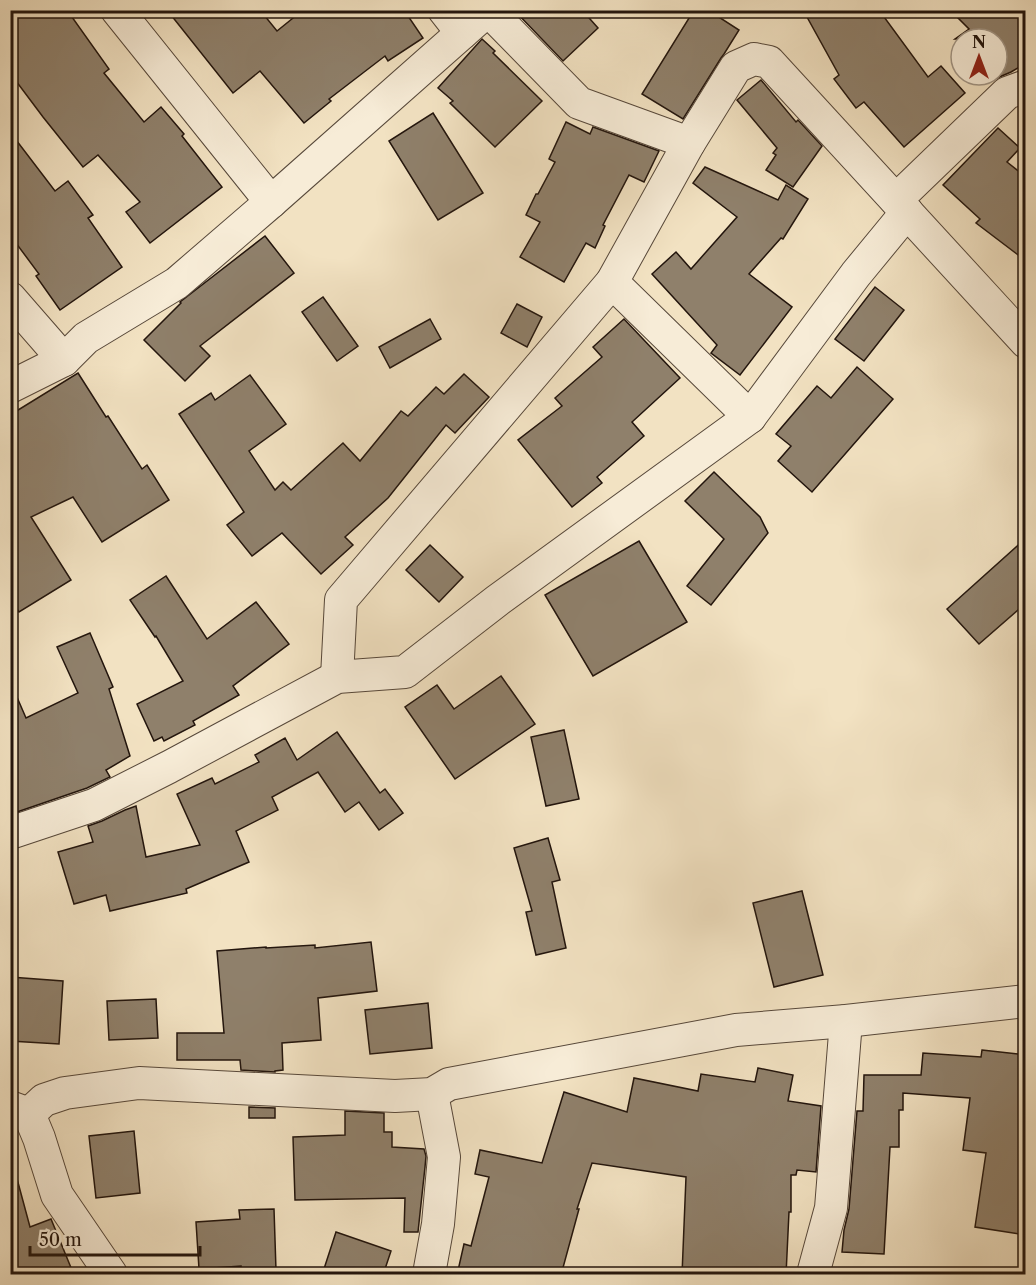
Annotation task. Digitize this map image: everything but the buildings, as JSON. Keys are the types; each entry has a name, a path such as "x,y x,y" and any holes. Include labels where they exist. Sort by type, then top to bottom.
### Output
{"street":[{"path":"117,10 271,202"},
{"path":"10,387 64,360 86,338 177,284 271,202 453,22 488,10 579,103 689,143"},
{"path":"337,677 341,600 612,282 689,143 736,67 754,59 769,62 1026,342"},
{"path":"10,833 94,805 337,677 405,672 498,600 750,417 856,274 901,206 1007,93 1026,86"},
{"path":"612,282 750,417"},
{"path":"10,298 64,360"},
{"path":"111,1275 57,1195 39,1138 20,1111 65,1093 139,1083 395,1096 432,1094 449,1084 736,1030 846,1021 1026,1001"},
{"path":"813,1275 831,1208 846,1021"},
{"path":"429,1275 438,1224 444,1157 432,1094"}]}
